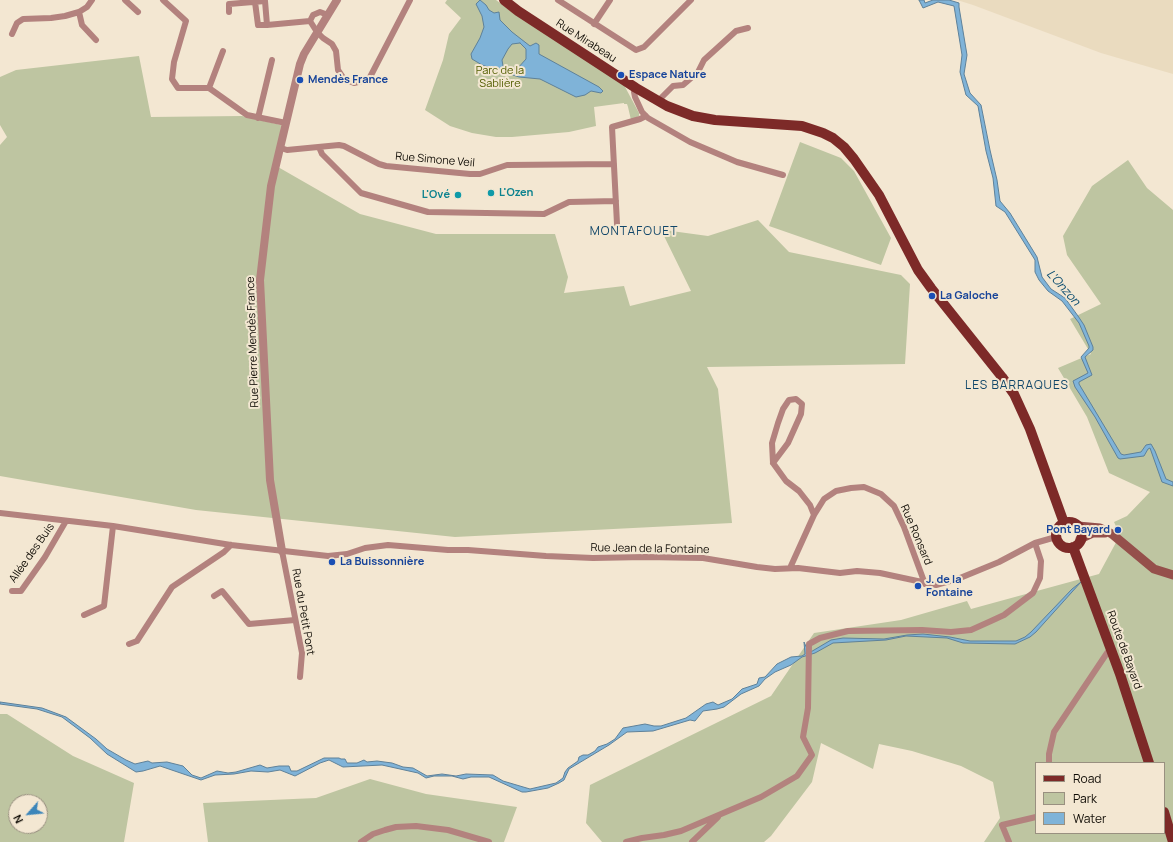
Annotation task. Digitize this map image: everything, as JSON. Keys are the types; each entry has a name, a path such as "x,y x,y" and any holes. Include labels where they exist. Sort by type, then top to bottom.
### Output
{"main road":[{"name":"Rue Mirabeau","path":"504,0 518,11 636,88 679,111 693,116 715,120 802,126 823,133 833,138 844,147 879,195 918,270 1002,376 1014,394 1030,429 1064,523"},
{"path":"1112,534 1102,532 1093,533 1080,539 1073,547 1068,548 1061,545 1056,537 1057,528 1064,523 1070,522 1078,526 1094,527 1112,534 1154,569 1173,575"},
{"path":"1078,526 1081,532 1080,539"},
{"name":"Route de Bayard","path":"1073,547 1111,650 1149,762"},
{"path":"1165,815 1173,842"}],"street":[{"path":"12,34 17,24 23,19 65,16 79,12 87,7 92,0"},
{"path":"125,0 138,12"},
{"path":"163,0 186,21 174,62 172,79 178,88 209,88 247,116 286,123"},
{"name":"Rue Pierre Mendès France","path":"282,551 270,480 260,280 271,186 300,64 304,54 336,0"},
{"path":"310,21 323,38 332,44 336,51 338,70 344,79 354,83 369,79 410,0"},
{"path":"558,0 636,50 644,47 690,0"},
{"path":"594,24 610,0"},
{"path":"259,1 258,25 310,21"},
{"path":"229,12 229,4 265,1 267,25"},
{"path":"79,12 82,25 96,40"},
{"path":"310,21 313,15 320,12 328,14"},
{"path":"658,101 673,86 683,86 698,72 704,60 736,31 748,28"},
{"path":"209,88 223,51"},
{"path":"258,118 272,60"},
{"path":"636,88 634,92 635,97 646,116 690,142 737,162 783,175"},
{"path":"617,224 612,127 646,116"},
{"name":"Rue Simone Veil","path":"280,148 287,150 344,146 379,164 386,166 470,174 480,174 507,165 614,164"},
{"path":"319,147 322,154 361,193 428,212 544,214 569,202 616,201"},
{"path":"773,463 788,443 802,414 802,404 796,399 789,400 778,423 772,443 773,463 786,481 799,491 810,505 814,515"},
{"name":"Rue Ronsard","path":"790,568 814,515 824,499 836,492 851,488 864,487 881,494 894,506 904,527 925,584"},
{"name":"Allée des Buis","path":"0,513 113,526 231,545"},
{"name":"Allée des Buis","path":"12,591 21,591 45,557 66,521"},
{"path":"84,615 104,606 113,526"},
{"name":"Rue Jean de la Fontaine","path":"231,545 328,556 347,554 365,548 388,545 593,558 703,558 757,567 790,568 840,573 857,571 880,573 925,584 936,585 960,578 999,562 1035,543 1056,537"},
{"path":"626,842 681,831 761,797 797,776 812,755 804,737 808,708 809,644 820,638 848,631 922,630 951,632 971,630 1004,615 1033,593 1040,578 1041,562 1035,543"},
{"path":"129,644 137,641 172,587 224,552 231,545"},
{"name":"Rue du Petit Pont","path":"282,551 302,653 300,677"},
{"path":"214,596 222,591 249,624 295,620"},
{"path":"1048,762 1054,732 1107,652 1111,650"},
{"path":"692,842 721,814"},
{"path":"1008,842 1002,825 1035,817"},
{"path":"361,842 373,834 396,826 416,826 448,830 489,842"}],"shaded area":[{"path":"957,0 1173,0 1173,74 1101,53"}],"green space":[{"name":"Parc de la Sablière","path":"447,0 496,0 624,85 639,113 639,116 631,120 627,104 624,103 594,107 596,126 569,132 512,137 496,137 472,133 450,126 425,110 443,60 449,34 461,18 445,3"},
{"path":"139,56 151,117 242,116 281,125 278,167 360,214 436,234 555,234 568,277 564,293 624,286 630,306 691,291 664,236 664,230 708,236 758,220 789,252 901,275 910,284 905,364 707,367 718,389 732,523 455,537 196,510 0,476 0,145 7,137 0,125 0,77 16,70"},
{"path":"800,142 841,158 854,171 891,238 881,265 769,226"},
{"path":"1128,160 1147,188 1173,210 1173,842 984,842 1000,818 993,782 961,766 912,751 879,744 873,769 821,743 812,782 771,836 764,842 602,842 586,823 590,785 771,696 814,633 901,620 967,601 971,609 1099,574 1120,535 1114,522 1127,516 1150,492 1109,473 1087,417 1058,368 1091,354 1070,319 1101,304 1067,255 1063,236 1092,186"},
{"path":"0,714 7,714 73,756 134,783 124,842 0,842"},
{"path":"370,779 426,794 517,807 504,842 208,842 203,803 316,798"}],"water":[{"path":"480,0 489,10 494,13 499,12 500,20 512,32 530,46 536,43 539,45 539,54 599,87 603,91 601,93 591,91 585,95 576,97 540,79 519,77 482,65 472,59 471,54 484,27 482,16 476,4","holes":["520,43 526,49 526,59 517,69 511,69 503,66 502,60 512,44"]},
{"path":"919,0 924,0 925,3 933,0 949,0 959,3 967,55 964,74 970,93 981,105 1000,201 1010,213 1037,257 1042,277 1051,289 1065,298 1084,325 1093,347 1093,350 1085,357 1092,375 1079,382 1079,384 1121,454 1124,455 1141,452 1146,445 1151,444 1166,479 1173,482 1173,486 1162,482 1150,448 1144,456 1118,458 1095,417 1075,387 1073,381 1088,373 1081,357 1089,346 1079,323 1062,301 1048,291 1039,280 1035,272 1035,260 1005,212 996,206 993,178 986,151 978,106 966,95 960,72 962,55 954,6 938,2 923,8"},
{"path":"1081,582 1036,632 1030,637 1015,644 963,643 947,638 906,636 886,640 833,643 815,653 802,657 791,665 775,672 765,679 759,686 741,694 724,707 703,711 695,721 690,720 653,731 627,732 609,745 569,769 564,780 559,783 548,788 526,792 522,792 489,777 471,777 463,779 452,776 434,776 426,778 418,773 382,765 343,767 329,760 295,776 280,770 268,772 251,771 215,775 201,780 160,766 136,772 107,754 90,738 62,717 37,709 0,704 0,702 42,708 66,717 107,749 135,764 148,761 152,763 167,762 183,766 192,775 201,778 217,771 228,773 236,772 260,765 267,768 289,766 291,771 297,771 324,758 339,758 345,759 347,763 357,763 364,760 367,762 377,761 392,763 403,767 413,768 427,776 442,774 456,776 466,774 493,775 503,781 530,789 556,783 563,778 568,768 578,761 579,757 588,755 595,751 598,747 615,739 623,728 645,724 661,726 686,718 706,704 713,702 718,705 732,699 742,689 757,684 759,678 765,677 777,664 791,657 802,656 805,654 804,642 809,653 831,640 843,638 884,639 907,635 923,634 970,641 1016,641 1025,637 1031,632 1072,589"}],"place":[{"name":"Espace Nature","path":"621,75"},
{"name":"Mendès France","path":"300,80"},
{"name":"L'Ozen","path":"491,193"},
{"name":"L'Ové","path":"458,195"},
{"name":"La Galoche","path":"932,296"},
{"name":"Pont Bayard","path":"1118,530"},
{"name":"La Buissonnière","path":"332,562"},
{"name":"J. de la Fontaine","path":"918,586"}],"district":[{"name":"MONTAFOUET","path":"634,232"},
{"name":"LES BARRAQUES","path":"1017,386"}],"water label":[{"name":"L'Onzon","path":"1063,288"}]}
